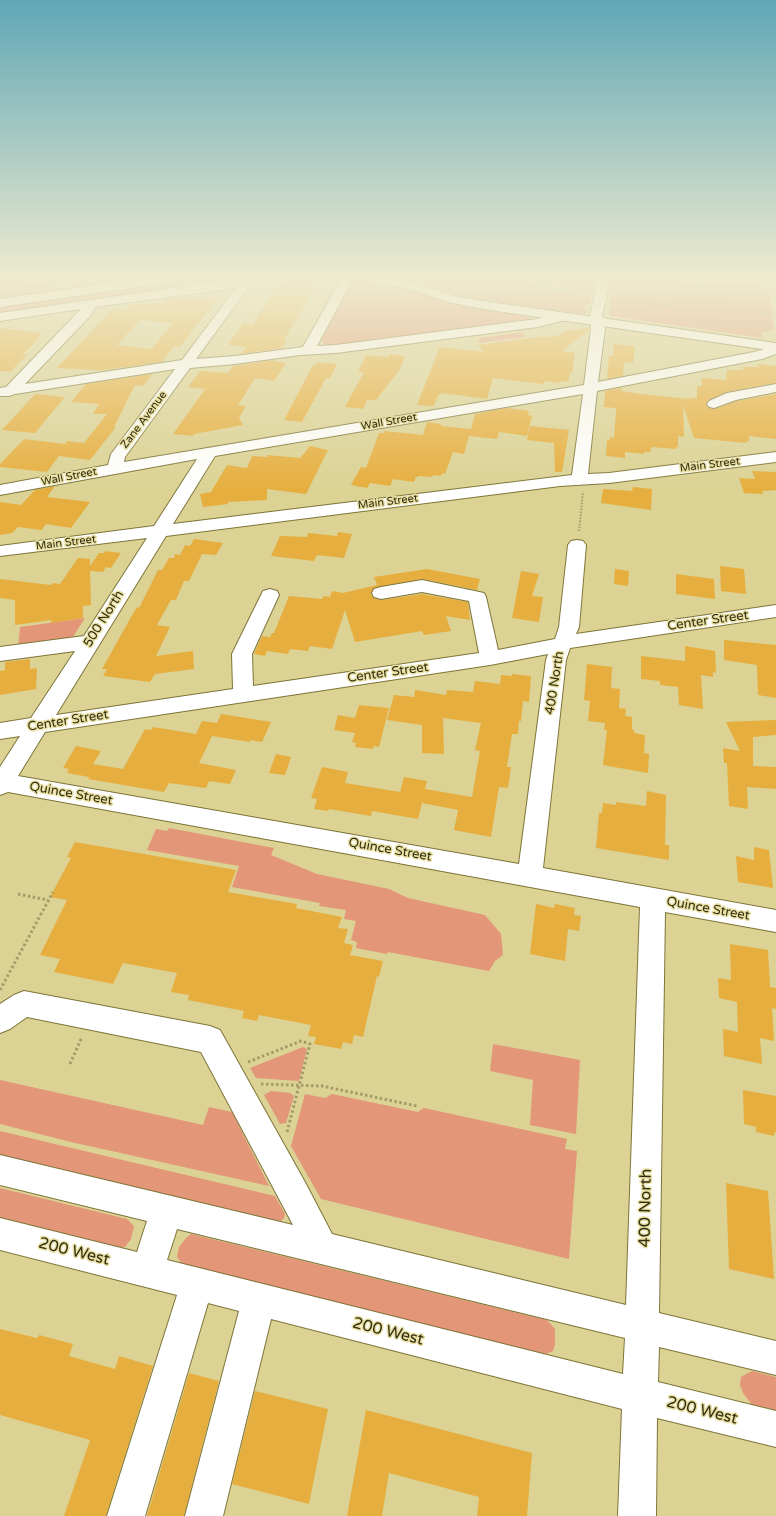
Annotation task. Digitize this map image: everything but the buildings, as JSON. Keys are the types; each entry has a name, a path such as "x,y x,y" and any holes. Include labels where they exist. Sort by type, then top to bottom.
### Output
{"street":[{"path":"0,402 6,391 50,348"},
{"name":"Zane Avenue","path":"115,468 117,457 198,348"},
{"path":"6,391 186,363 235,360 308,350 346,348"},
{"path":"581,486 596,348"},
{"name":"Wall Street","path":"0,490 115,468 591,388 757,356 776,349"},
{"path":"714,404 732,396 776,388"},
{"name":"500 North","path":"1,784 209,453"},
{"name":"Main Street","path":"0,551 560,481 581,486 776,457"},
{"name":"400 North","path":"530,876 556,660 568,627 577,545"},
{"path":"381,593 422,586 477,597 490,658"},
{"path":"243,694 242,654 270,595"},
{"name":"Center Street","path":"0,731 490,658 577,640 776,611"},
{"path":"0,654 90,642"},
{"name":"Quince Street","path":"1,784 530,876 653,900 776,921"},
{"name":"400 North","path":"636,1516 643,1326 653,900"},
{"path":"0,1020 24,1004 210,1040 295,1195 321,1247"},
{"path":"0,1170 776,1358"},
{"path":"146,1271 167,1210"},
{"name":"200 West","path":"0,1234 776,1429"},
{"path":"126,1516 197,1284"},
{"path":"204,1516 259,1300"}],"path":[{"path":"577,545 581,486"},
{"path":"0,990 53,892"},
{"path":"18,894 48,900"},
{"path":"70,1064 83,1035"},
{"path":"244,1064 301,1041 310,1044 286,1133"},
{"path":"254,1084 322,1086 417,1106"}],"shaded area":[{"path":"85,618 69,643 18,648 20,627"},
{"path":"169,828 274,848 271,855 317,874 389,889 408,898 485,915 501,934 503,955 495,961 489,971 388,952 387,954 356,948 357,942 351,940 356,921 344,919 346,910 319,906 320,903 232,887 239,866 147,850 156,829 167,831"},
{"path":"493,1044 580,1060 576,1134 530,1125 533,1080 490,1071"},
{"path":"303,1047 307,1049 299,1081 256,1078 250,1068"},
{"path":"0,1080 203,1125 209,1107 232,1112 269,1186 71,1142 0,1124"},
{"path":"271,1091 290,1093 294,1096 286,1123 280,1124 264,1095"},
{"path":"305,1094 325,1098 332,1094 418,1112 424,1108 567,1139 565,1149 577,1151 569,1259 321,1199 291,1146"},
{"path":"0,1131 275,1196 285,1214 284,1218 281,1221 278,1221 0,1156"},
{"path":"0,1188 127,1219 134,1226 131,1239 125,1247 114,1247 0,1220"},
{"path":"191,1234 547,1320 555,1329 555,1344 553,1351 546,1354 183,1265 177,1257 179,1247"},
{"path":"752,1371 776,1377 776,1411 752,1405 743,1393 740,1385 741,1377"}]}
